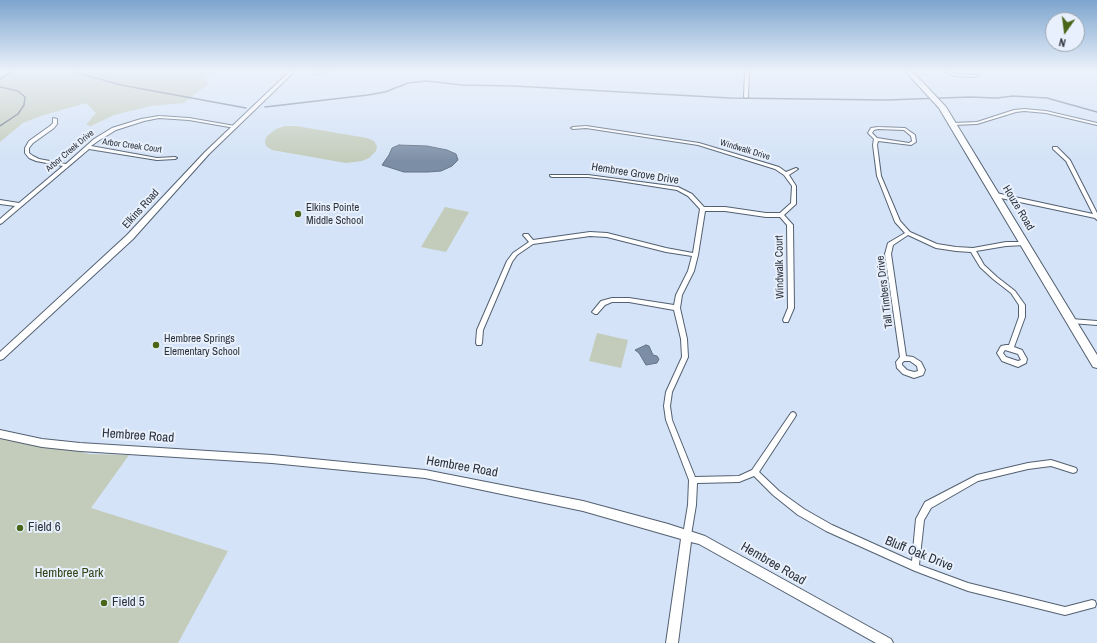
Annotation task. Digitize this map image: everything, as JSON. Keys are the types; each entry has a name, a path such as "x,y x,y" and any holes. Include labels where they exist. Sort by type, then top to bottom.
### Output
{"main road":[{"name":"Houze Road","path":"936,101 953,124 1097,364"}],"street":[{"name":"Elkins Road","path":"0,357 130,237 186,174 261,101"},
{"path":"953,124 977,123 1011,112 1024,110 1046,112 1097,124"},
{"name":"Arbor Creek Drive","path":"0,222 87,147 114,129 143,120 159,117 189,119 235,126"},
{"path":"55,119 55,123 52,127 31,142 27,148 27,153 31,157 38,160 66,165"},
{"name":"Windwalk Drive","path":"573,128 586,127 685,141 777,168 786,174"},
{"path":"873,129 905,129 913,135 914,142 909,144 876,139 870,134 873,129"},
{"path":"876,139 875,145 879,176 898,222 908,233 936,246 973,250 1006,244 1025,243"},
{"name":"Arbor Creek Court","path":"87,147 157,159 175,158"},
{"path":"1055,148 1068,160 1097,217"},
{"path":"672,643 692,505 693,480 669,420 667,406 669,392 685,357 684,339 677,308 679,295 691,271 703,209 726,209 766,215 781,215 793,204 794,186 786,174 796,169"},
{"name":"Hembree Grove Drive","path":"552,176 588,176 678,189 690,195 703,209"},
{"path":"996,195 1097,217"},
{"path":"0,202 19,205"},
{"name":"Windwalk Court","path":"781,215 790,225 791,308 786,320"},
{"name":"Tall Timbers Drive","path":"903,358 888,254 890,244 908,233"},
{"path":"480,343 480,330 510,261 515,254 532,242 590,234 607,235 666,250 695,255"},
{"path":"526,235 532,242"},
{"path":"973,250 982,266 1013,292 1022,305 1022,317 1011,348"},
{"path":"595,312 603,303 612,300 628,300 677,308"},
{"path":"1071,321 1097,323"},
{"path":"693,480 739,479 755,472 793,415"},
{"name":"Hembree Road","path":"0,434 42,443 272,459 425,474 584,506 687,535 713,546 827,611 888,643"},
{"path":"915,567 920,518 928,505 977,478 1028,466 1051,463 1073,470"},
{"name":"Bluff Oak Drive","path":"755,472 776,493 801,512 828,528 915,567 968,587 1065,611 1092,604"}],"green space":[{"path":"0,101 186,101 184,103 151,106 114,115 91,126 86,125 96,113 86,103 44,115 23,123 0,142"},
{"path":"285,126 296,126 367,138 374,141 377,146 376,151 369,158 362,161 346,163 272,150 266,146 265,141 267,136 276,129"},
{"path":"445,207 469,212 446,252 421,247"},
{"path":"597,333 628,340 621,368 589,361"},
{"name":"Hembree Park","path":"0,434 26,438 89,454 129,455 91,508 228,551 178,643 0,643"}],"water":[{"path":"399,145 427,146 447,150 456,154 458,160 452,166 441,171 428,172 404,172 382,165 392,148"},
{"path":"646,345 649,346 653,355 657,356 659,359 657,363 646,365 639,353 635,350"}],"waterway":[{"path":"0,126 18,114 24,105 24,101"},
{"path":"208,101 246,108"},
{"path":"265,107 316,101"},
{"path":"1058,101 1097,112"}],"place":[{"name":"Elkins Pointe Middle School","path":"298,214"},
{"name":"Hembree Springs Elementary School","path":"156,345"},
{"name":"Field 6","path":"20,528"},
{"name":"Field 5","path":"104,603"}]}
